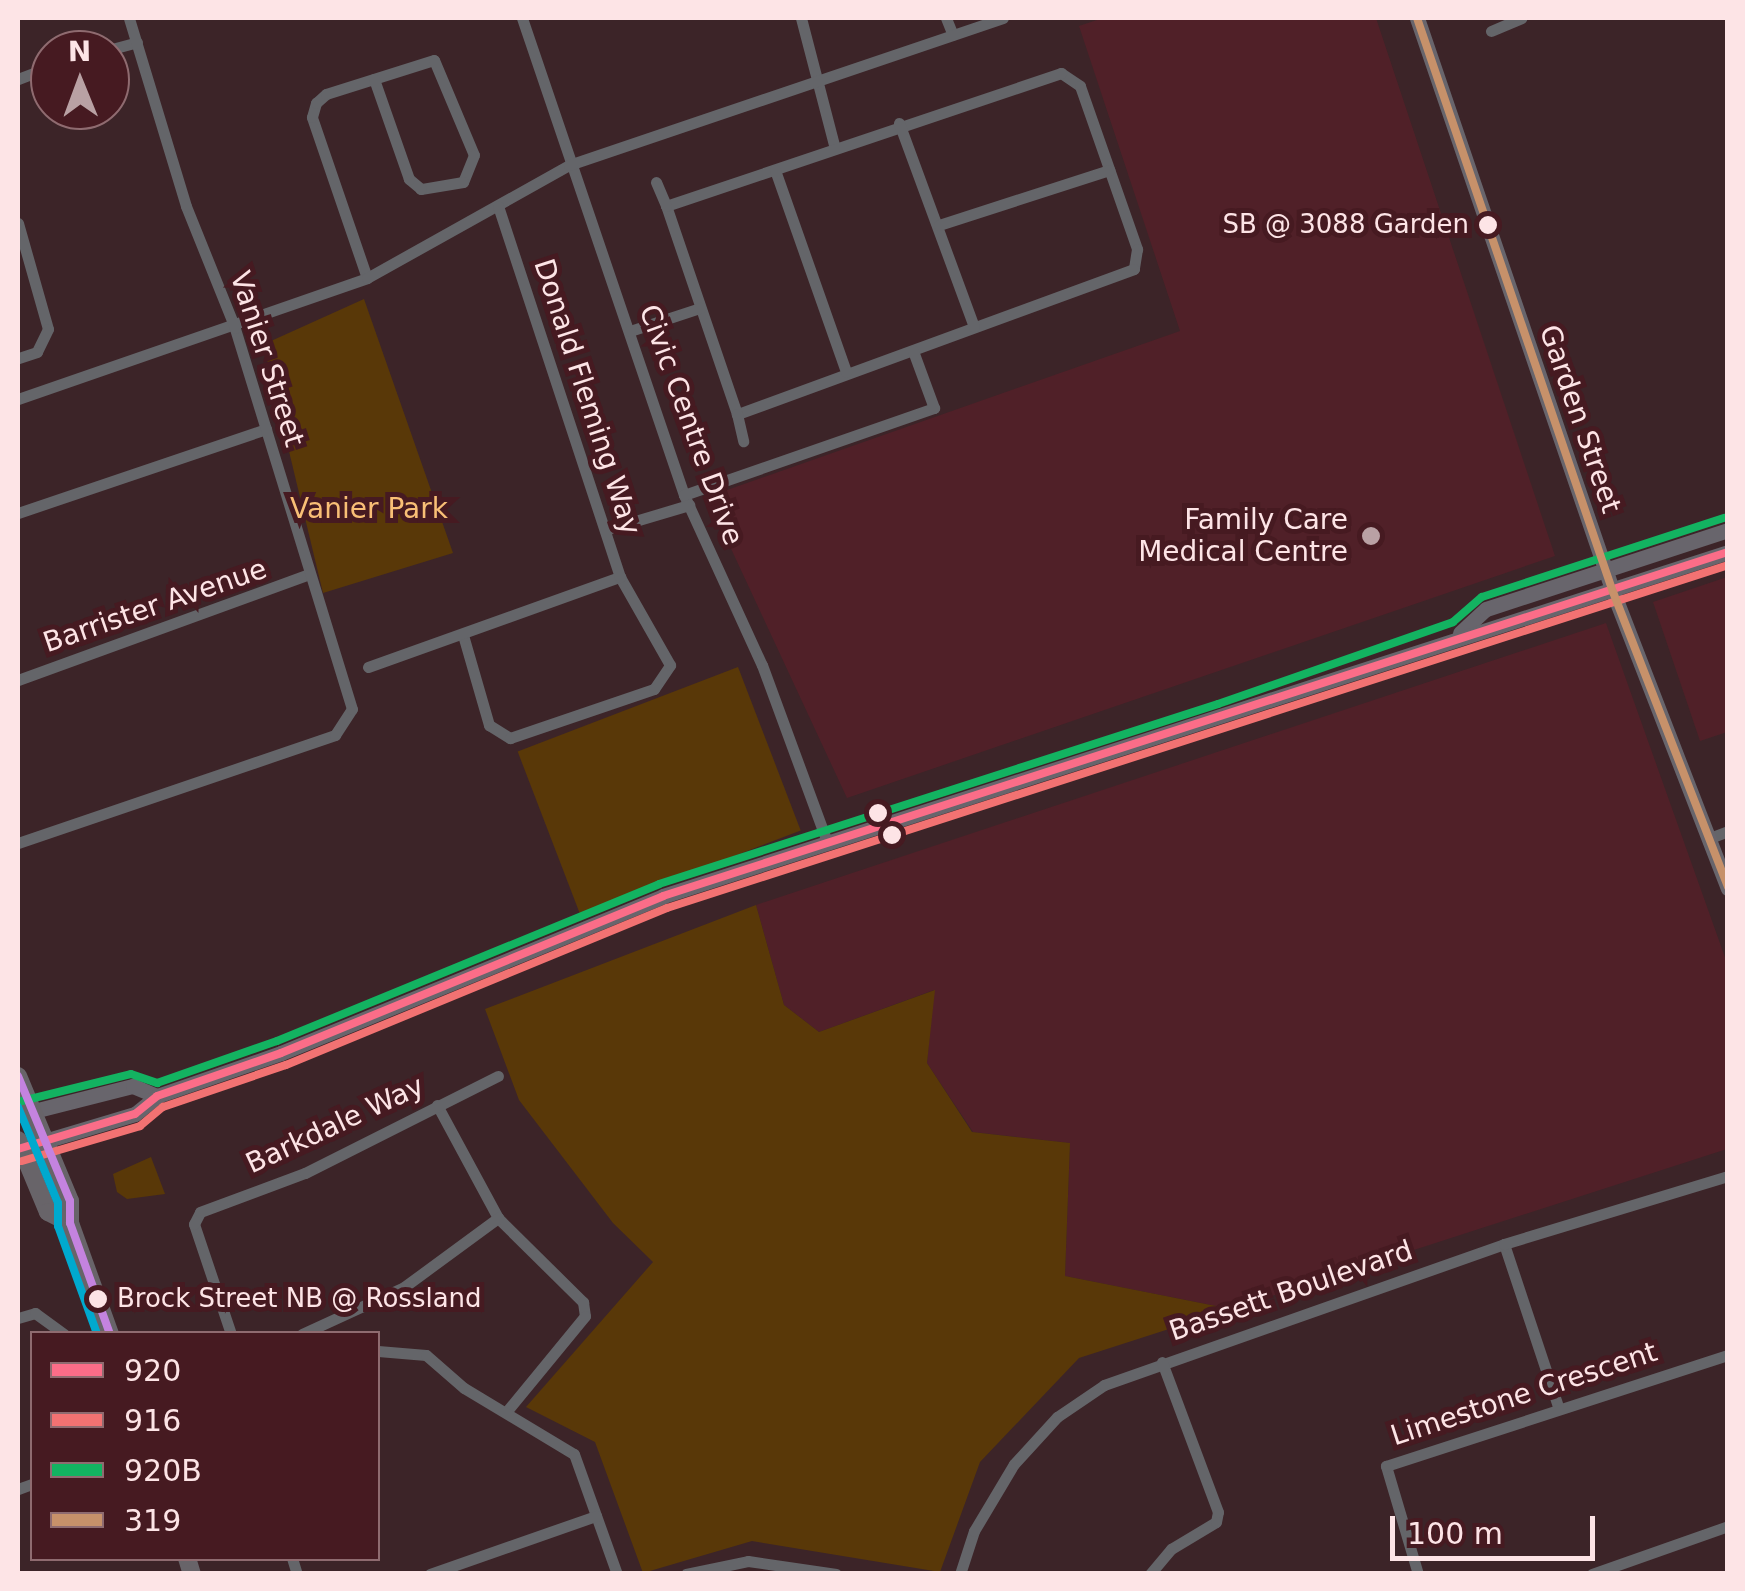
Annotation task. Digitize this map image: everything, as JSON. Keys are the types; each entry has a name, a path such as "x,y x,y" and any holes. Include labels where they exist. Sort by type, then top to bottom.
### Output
{"main road":[{"name":"Garden Street","path":"1417,18 1612,592 1728,888"},
{"path":"1460,634 1486,608 1728,530"},
{"path":"70,1222 48,1212 18,1146 135,1114 157,1096 280,1053 663,896 1460,634 1494,631 1728,552"},
{"path":"18,1076 27,1113 47,1140 70,1201 70,1222 109,1331"},
{"path":"27,1113 132,1086 157,1096"}],"street":[{"name":"Vanier Street","path":"18,842 343,730 351,697 306,575 235,328 186,206 129,18"},
{"name":"Civic Centre Drive","path":"522,18 686,500 762,665 828,844"},
{"path":"801,18 834,145"},
{"path":"946,18 953,35"},
{"path":"18,399 235,328 368,278 569,164 1003,18"},
{"path":"1492,31 1521,18"},
{"path":"130,44 137,42"},
{"path":"368,278 312,116 326,94 434,60 474,155 464,182 436,190 409,179 374,79"},
{"path":"666,206 775,170 834,145 1061,73 1080,86 1137,249 1134,269 737,414"},
{"path":"900,123 974,326"},
{"path":"775,170 846,372"},
{"path":"939,225 1109,170"},
{"path":"656,182 743,441"},
{"name":"Donald Fleming Way","path":"368,667 620,577 498,207"},
{"path":"18,224 48,329 37,352 18,358"},
{"path":"630,332 700,308"},
{"path":"605,530 934,408 913,351"},
{"path":"18,513 266,429"},
{"name":"Barrister Avenue","path":"18,680 306,575"},
{"path":"463,635 488,725 510,738 654,688 670,665 620,577"},
{"path":"1710,838 1728,831"},
{"name":"Barkdale Way","path":"230,1331 194,1224 200,1212 305,1172 498,1076"},
{"path":"437,1106 498,1218 583,1302 586,1316 507,1411"},
{"name":"Bassett Boulevard","path":"960,1574 974,1531 1014,1464 1057,1417 1104,1384 1504,1244 1728,1176"},
{"path":"309,1331 404,1287 498,1218"},
{"path":"1504,1244 1558,1406"},
{"path":"18,1318 35,1314 60,1331"},
{"path":"380,1351 426,1356 464,1388 574,1454 617,1574"},
{"name":"Limestone Crescent","path":"1418,1574 1386,1466 1558,1406 1728,1354"},
{"path":"1150,1574 1170,1548 1216,1522 1218,1512 1162,1362"},
{"path":"430,1574 596,1516"},
{"path":"1592,1574 1728,1526"},
{"path":"686,1574 748,1561 836,1574"}],"shaded area":[{"path":"1103,18 1376,18 1555,556 847,798 707,497 1180,331 1079,26"},
{"path":"1727,577 1727,732 1700,741 1653,602"},
{"path":"1606,623 1727,963 1727,1149 1231,1309 1065,1276 1070,1143 973,1132 927,1063 934,990 819,1032 784,1005 756,905"}],"green space":[{"name":"Vanier Park","path":"364,299 453,553 323,593 265,351 271,341"},
{"path":"738,667 801,830 580,915 518,752"},
{"path":"756,905 784,1005 819,1032 935,990 927,1063 972,1132 1070,1143 1065,1276 1231,1309 1079,1358 980,1462 940,1572 752,1541 643,1573 595,1442 526,1407 653,1262 613,1223 519,1100 485,1009"},
{"path":"151,1157 165,1194 127,1199 117,1192 113,1174"}],"transit line":[{"name":"319","path":"1417,18 1613,592 1728,887"},
{"name":"920B","path":"18,1102 131,1074 157,1083 277,1041 659,884 1218,704 1453,622 1482,597 1724,518"},
{"name":"920","path":"18,1149 135,1114 157,1096 281,1053 663,896 1728,552"},
{"name":"916","path":"22,1161 140,1126 163,1107 286,1065 667,908 1728,565"},
{"path":"18,1076 70,1201 70,1223 109,1331"},
{"path":"18,1107 58,1203 58,1226 96,1331"}],"place":[{"name":"SB @ 3088 Garden","path":"1488,225"},
{"name":"Family Care Medical Centre","path":"1371,536"},
{"name":"Brock Street NB @ Rossland","path":"98,1299"}]}
